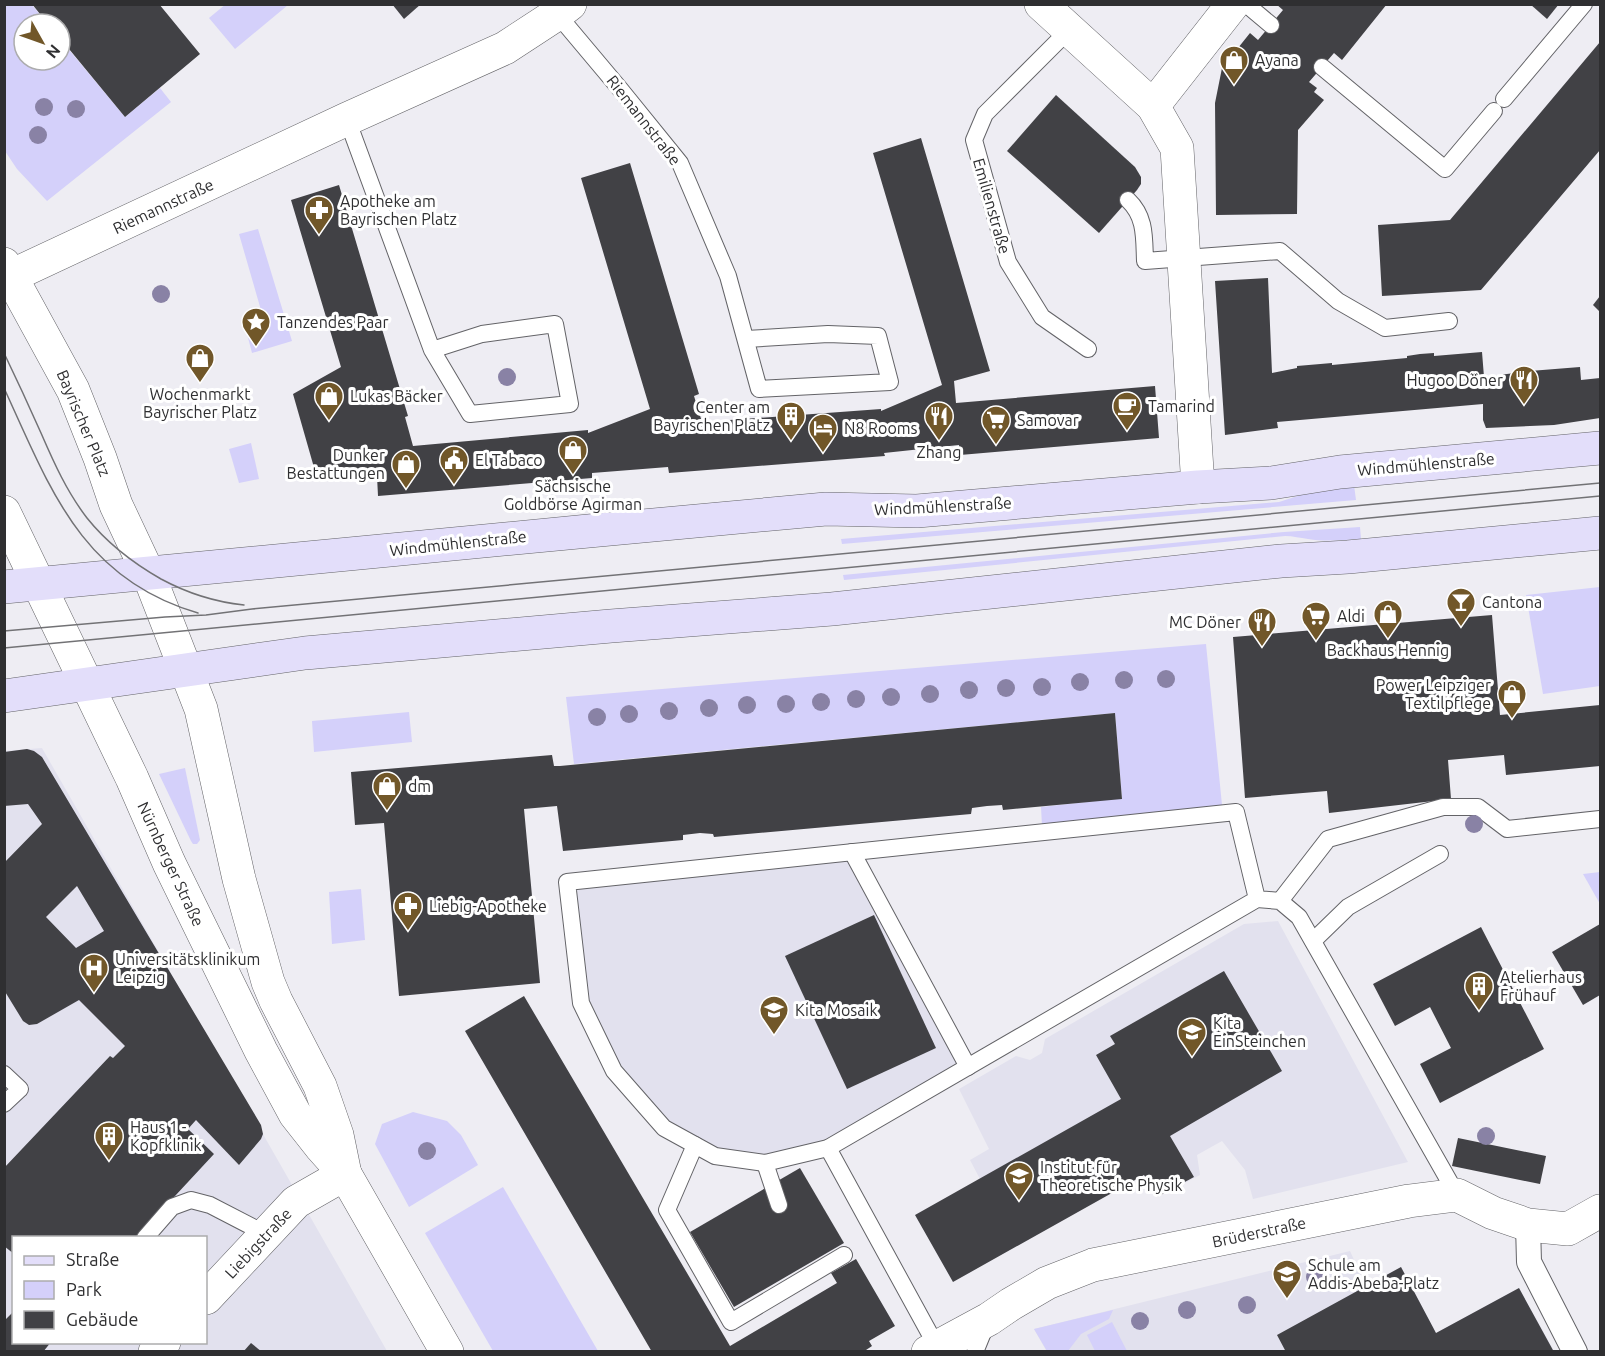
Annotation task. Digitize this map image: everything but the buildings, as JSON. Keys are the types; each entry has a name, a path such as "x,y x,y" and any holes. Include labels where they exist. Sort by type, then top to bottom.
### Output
{"main road":[{"name":"Windmühlenstraße","path":"148,573 826,509 916,511 1271,483 1340,472 1600,448"},
{"path":"4,696 293,655 611,626 832,609 1281,561 1371,555 1600,533"},
{"path":"4,587 148,573"}],"street":[{"path":"1041,4 1153,106 1177,148 1198,488"},
{"path":"1153,106 1233,4"},
{"name":"Riemannstraße","path":"8,270 506,48 564,9"},
{"name":"Bayrischer Platz","path":"8,270 73,390 117,505 148,573 186,669 201,709 210,751"},
{"path":"4,512 87,684"},
{"name":"Nürnberger Straße","path":"87,684 128,769 169,863 261,1052 295,1114 345,1174 447,1352"},
{"name":"Nürnberger Straße","path":"210,751 238,879 268,982 320,1086 337,1135 345,1174"},
{"name":"Liebigstraße","path":"207,1297 296,1202 345,1174"},
{"path":"1457,1195 1493,1213 1528,1225 1568,1229 1600,1211"},
{"name":"Brüderstraße","path":"932,1349 989,1319 1047,1283 1094,1265 1409,1201 1457,1195"},
{"path":"1528,1225 1528,1262 1575,1352"}],"lane":[{"path":"1246,4 1271,25"},
{"path":"1322,67 1445,169 1584,4"},
{"name":"Riemannstraße","path":"564,9 621,89 680,163 728,276 759,388 890,382 878,336 828,334 746,339"},
{"name":"Emilienstraße","path":"1068,31 985,114 974,141 1008,262 1042,317 1088,349"},
{"path":"347,119 432,350 470,414 570,404 555,324 482,334 432,350"},
{"path":"1128,200 1137,208 1143,226 1145,261 1280,251 1338,301 1385,328 1449,321"},
{"path":"1280,901 1328,839 1443,807 1478,807 1508,829 1600,819"},
{"path":"1257,899 1236,812 567,882 581,1003 614,1071 664,1128 715,1156 765,1163 828,1148 1257,899 1280,901 1299,917 1457,1195"},
{"path":"852,852 968,1067"},
{"path":"1313,941 1348,907 1440,854"},
{"path":"4,1074 20,1089 4,1104"},
{"path":"695,1145 667,1210 731,1322 844,1255"},
{"path":"828,1148 932,1349"},
{"path":"765,1163 779,1205"},
{"path":"147,1236 172,1207 191,1200 210,1205 266,1234"},
{"path":"975,1352 989,1319"}],"shaded area":[{"name":"Universitätsklinikum Leipzig","path":"42,748 387,1351 5,1352 5,751"},
{"name":"Kita Mosaik","path":"852,852 968,1067 795,1156 715,1156 664,1128 614,1071 581,1003 567,882"},
{"name":"Kita EinSteinchen","path":"1278,921 1408,1162 1253,1199 1245,1170 1222,1141 1197,1155 1200,1175 1157,1197 1107,1108 980,1179 970,1160 989,1149 959,1089 1016,1056 1030,1060 1042,1053 1045,1039 1244,924"},
{"name":"Schule am Addis-Abeba-Platz","path":"1350,1251 1366,1286 1401,1267 1436,1333 1519,1288 1554,1351 1047,1352 1034,1329"}],"green space":[{"path":"226,4 288,5 235,49 209,18"},
{"path":"4,5 32,5 38,12 12,12 12,72 72,72 72,53 125,117 160,88 171,102 47,201 17,169 5,151"},
{"path":"258,229 292,341 252,353 246,330 265,324 239,234"},
{"path":"251,443 259,479 239,483 229,449"},
{"path":"1354,485 1356,500 842,544 841,539 1279,502 1310,492"},
{"path":"1360,527 1361,539 1321,540 1285,536 844,580 843,575 1284,532"},
{"path":"1600,587 1600,686 1543,694 1526,595"},
{"path":"1206,644 1222,805 1042,826 1041,807 1122,798 1115,713 574,764 566,697"},
{"path":"409,712 412,742 314,752 312,721"},
{"path":"185,768 200,840 197,844 191,841 159,774"},
{"path":"1600,872 1600,904 1583,874"},
{"path":"361,889 365,940 332,944 329,892"},
{"path":"413,1112 447,1121 461,1135 478,1165 409,1207 375,1144 382,1124"},
{"path":"503,1187 598,1351 493,1351 425,1233"},
{"path":"1113,1310 1109,1319 1081,1334 1068,1351 1047,1351 1034,1329"},
{"path":"1112,1322 1127,1351 1095,1351 1087,1335"}],"tram line":[{"path":"4,353 61,477 87,518 103,536 140,566 181,589 222,602 244,605"},
{"path":"4,388 37,461 55,494 74,525 97,553 125,578 158,598 198,613"},
{"path":"4,631 206,615 1600,483"},
{"path":"4,648 1600,496"}],"place":[{"name":"Ayana","path":"1234,86"},
{"name":"Apotheke am Bayrischen Platz","path":"319,236"},
{"name":"Tanzendes Paar","path":"256,348"},
{"name":"Wochenmarkt Bayrischer Platz","path":"200,384"},
{"name":"Hugoo Döner","path":"1524,406"},
{"name":"Lukas Bäcker","path":"329,422"},
{"name":"Tamarind","path":"1127,432"},
{"name":"Center am Bayrischen Platz","path":"791,442"},
{"name":"Zhang","path":"939,442"},
{"name":"Samovar","path":"996,446"},
{"name":"N8 Rooms","path":"823,454"},
{"name":"Sächsische Goldbörse Agirman","path":"573,476"},
{"name":"El Tabaco","path":"454,486"},
{"name":"Dunker Bestattungen","path":"406,490"},
{"name":"Cantona","path":"1461,628"},
{"name":"Backhaus Hennig","path":"1388,640"},
{"name":"Aldi","path":"1316,642"},
{"name":"MC Döner","path":"1262,648"},
{"name":"Power Leipziger Textilpflege","path":"1512,720"},
{"name":"dm","path":"387,812"},
{"name":"Liebig-Apotheke","path":"408,932"},
{"name":"Universitätsklinikum Leipzig","path":"94,994"},
{"name":"Atelierhaus Frühauf","path":"1479,1012"},
{"name":"Kita Mosaik","path":"774,1036"},
{"name":"Kita EinSteinchen","path":"1192,1058"},
{"name":"Haus 1 - Kopfklinik","path":"109,1162"},
{"name":"Institut für Theoretische Physik","path":"1019,1202"},
{"name":"Schule am Addis-Abeba-Platz","path":"1287,1300"}]}
